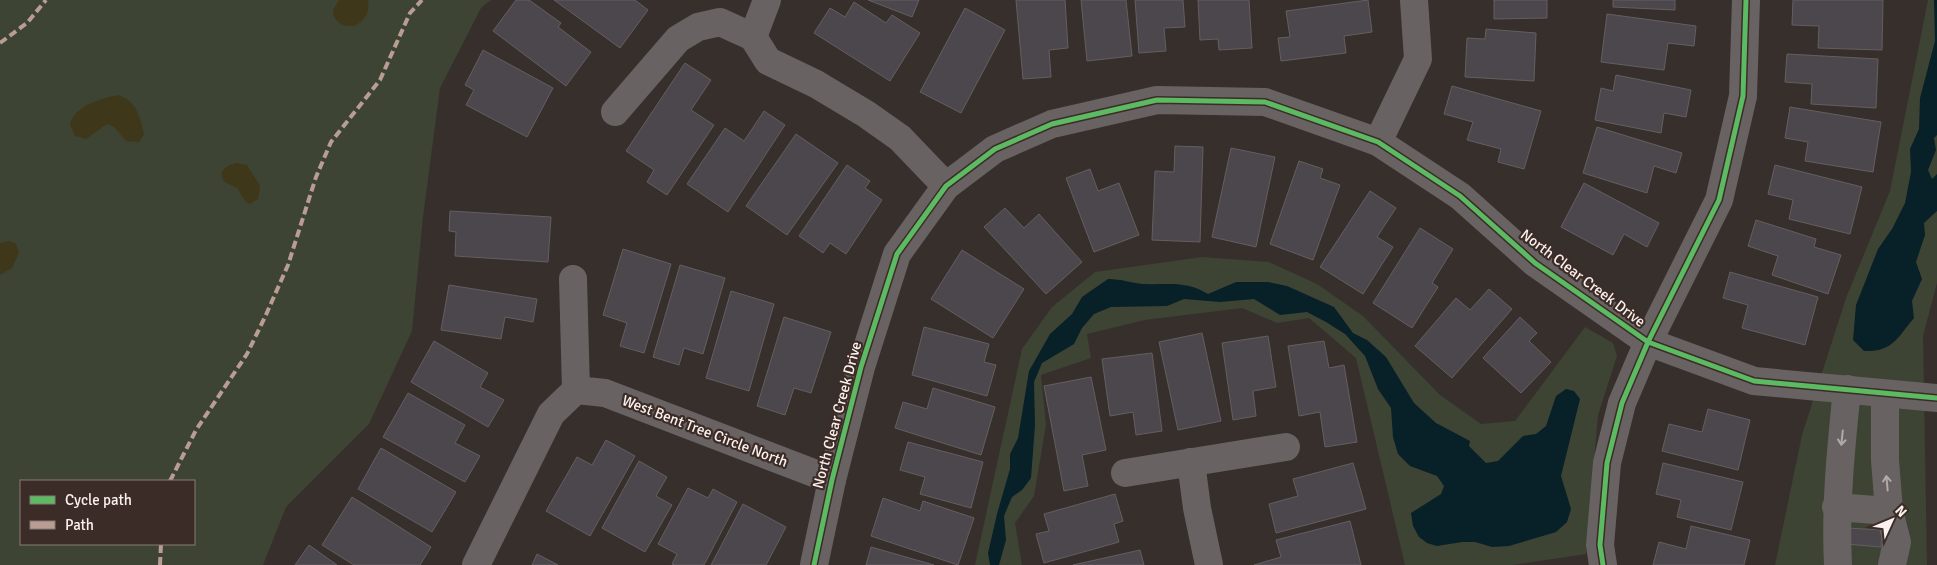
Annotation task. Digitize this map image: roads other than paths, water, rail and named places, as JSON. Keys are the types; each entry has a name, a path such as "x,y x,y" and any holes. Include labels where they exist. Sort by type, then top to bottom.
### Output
{"street":[{"path":"753,37 767,0"},
{"path":"1378,142 1418,59 1414,0"},
{"path":"1603,565 1600,545 1607,462 1622,403 1648,342 1719,200 1743,96 1746,0"},
{"path":"615,112 678,39 698,27 720,22 753,37 768,61 816,84 866,114 900,138 946,186"},
{"name":"North Clear Creek Drive","path":"814,565 832,480 862,367 897,254 946,186 994,149 1052,124 1157,100 1265,102 1378,142 1460,196 1536,262 1648,342 1754,381 1937,398"},
{"path":"476,565 551,414 576,390 574,279"},
{"path":"1838,565 1836,507 1847,389"},
{"name":"West Bent Tree Circle North","path":"576,390 605,394 832,480"},
{"path":"1885,394 1885,460 1889,511 1897,542 1892,565"},
{"path":"1125,473 1286,446"},
{"path":"1191,462 1197,508 1209,565"},
{"path":"1836,507 1889,511"}],"water":[{"path":"1934,0 1937,0 1937,135 1934,138 1936,150 1928,170 1932,179 1937,174 1937,211 1924,223 1925,235 1916,262 1922,279 1912,301 1914,318 1894,342 1888,346 1874,351 1864,351 1853,340 1856,305 1878,249 1892,229 1905,203 1911,172 1910,149 1919,129 1920,98 1935,41"},
{"path":"1108,279 1143,284 1184,285 1208,294 1236,282 1268,282 1287,286 1334,307 1353,333 1367,340 1386,357 1414,403 1436,423 1470,441 1469,446 1486,463 1498,461 1523,436 1536,434 1546,426 1556,396 1566,389 1574,391 1580,399 1561,476 1571,509 1567,522 1556,532 1509,546 1492,547 1475,542 1437,546 1427,543 1419,537 1413,526 1411,513 1441,494 1444,486 1437,476 1410,466 1398,454 1393,437 1391,408 1378,389 1365,356 1345,334 1307,312 1280,315 1254,299 1220,302 1184,299 1167,306 1111,307 1094,314 1082,328 1074,344 1042,363 1034,382 1035,425 1031,478 1022,490 1012,497 1004,516 1006,540 999,565 990,565 988,553 1010,469 1010,454 1018,438 1029,371 1050,334 1072,314 1082,297"}]}
